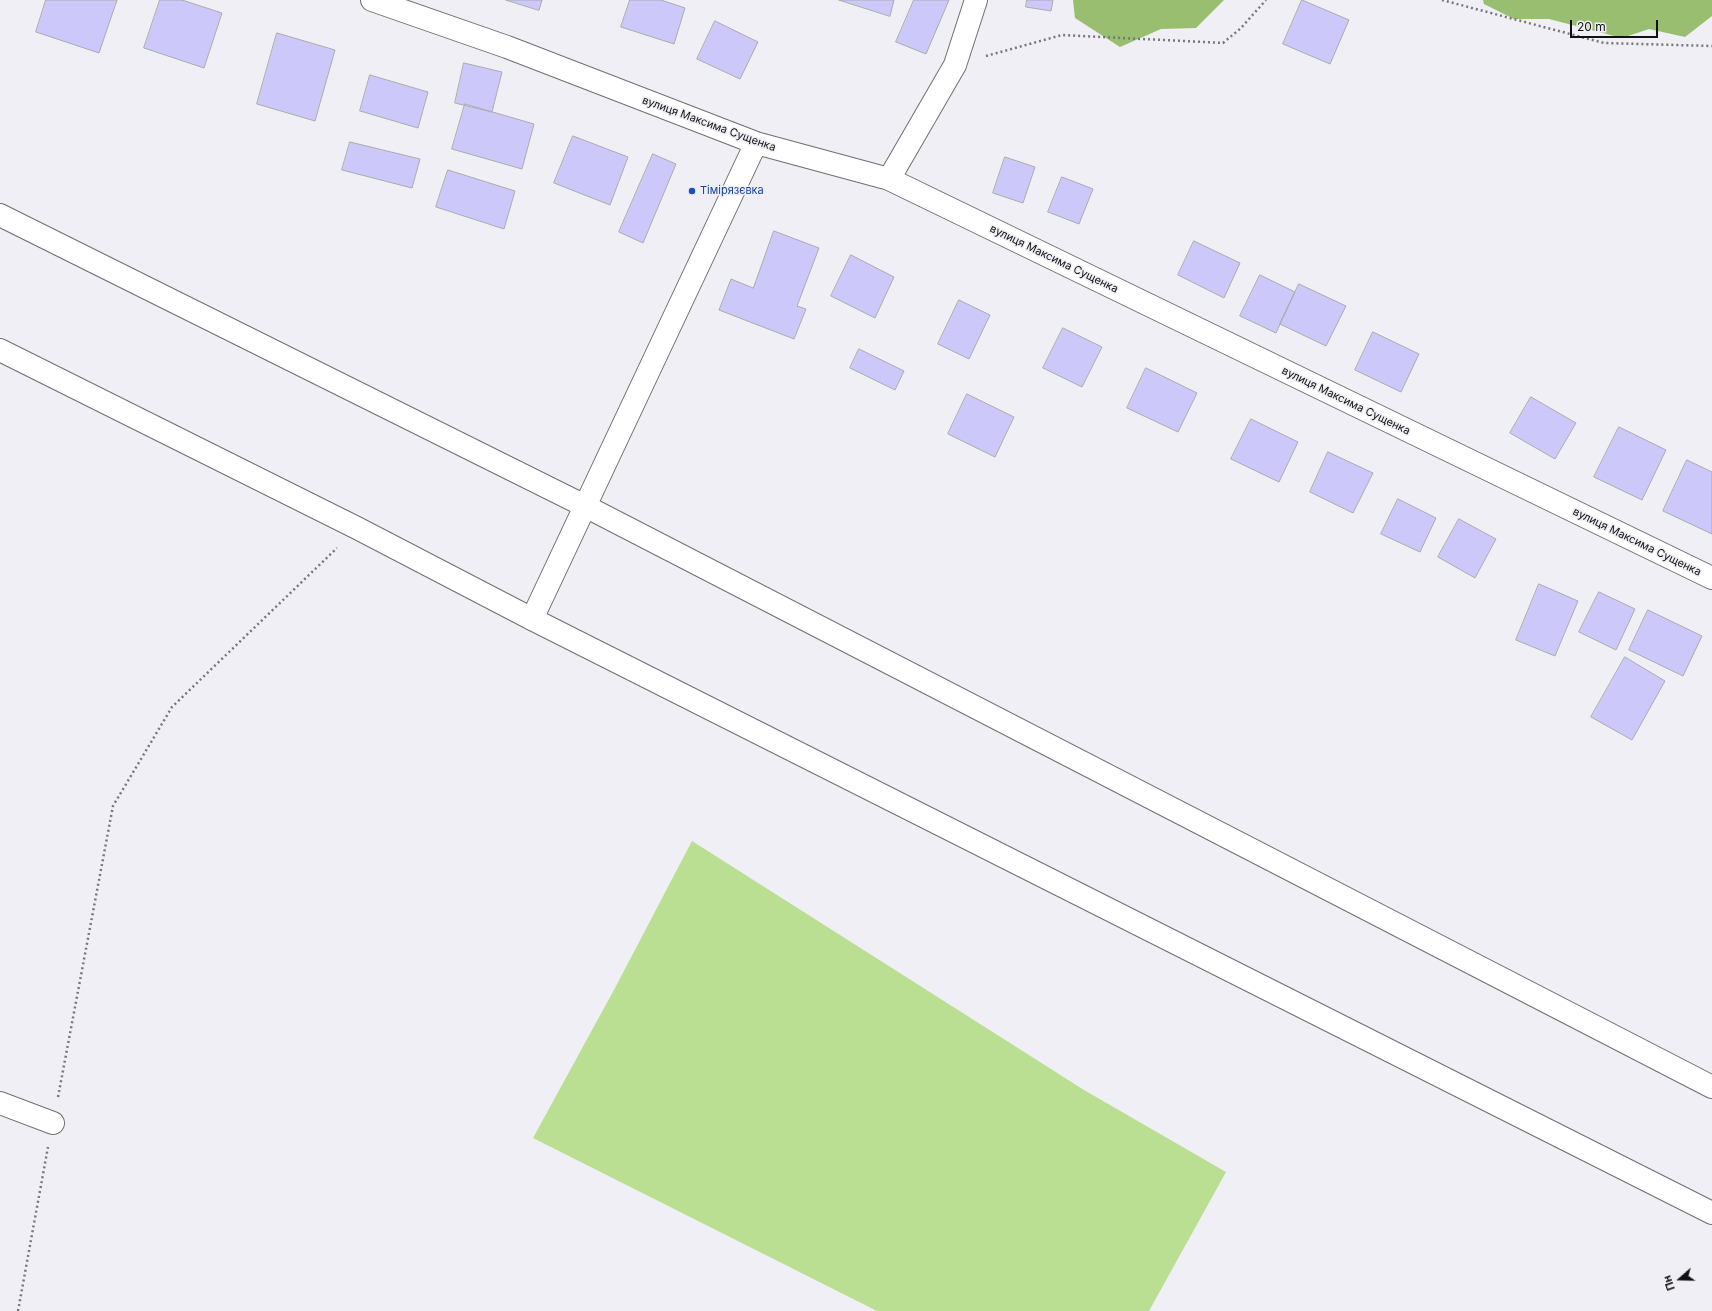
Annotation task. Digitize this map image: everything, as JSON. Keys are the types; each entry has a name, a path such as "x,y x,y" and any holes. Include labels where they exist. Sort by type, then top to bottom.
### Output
{"street":[{"name":"вулиця Максима Сущенка","path":"372,0 507,47 756,143 889,179 1712,578"},
{"path":"889,179 955,65 976,0"},
{"path":"532,619 756,143"},
{"path":"0,215 585,506 1712,1087"},
{"path":"0,350 358,528 532,619 1712,1213"},
{"path":"0,1103 53,1123"}],"path":[{"path":"955,65 1062,35 1223,43 1242,28 1266,0"},
{"path":"1442,0 1604,43 1712,46"},
{"path":"18,1311 113,806 172,707 358,528"}],"green space":[{"path":"1073,0 1224,0 1196,28 1161,29 1120,47 1075,18"},
{"path":"1483,0 1712,0 1712,16 1685,37 1649,29 1622,38 1549,19 1514,19 1484,4"},
{"path":"692,841 1084,1090 1226,1172 1149,1311 877,1311 533,1138 615,988"}],"building":[{"path":"46,0 117,0 99,53 36,32"},
{"path":"160,0 182,0 222,13 204,68 144,48"},
{"path":"506,0 542,0 539,10"},
{"path":"630,0 661,0 685,8 674,44 621,27"},
{"path":"839,0 894,0 890,16"},
{"path":"914,0 949,0 926,54 896,42"},
{"path":"1027,0 1053,0 1051,11 1026,7"},
{"path":"1302,0 1349,20 1330,64 1283,44"},
{"path":"715,21 758,42 740,79 697,59"},
{"path":"277,33 335,50 315,121 257,104"},
{"path":"464,63 502,72 492,112 455,103"},
{"path":"370,75 428,92 418,128 360,111"},
{"path":"465,104 534,124 522,169 452,149"},
{"path":"573,136 628,157 610,205 554,183"},
{"path":"350,142 420,159 412,188 342,170"},
{"path":"653,154 676,164 643,243 619,232"},
{"path":"1005,157 1035,167 1023,203 993,193"},
{"path":"448,170 515,191 504,229 436,207"},
{"path":"1062,177 1093,189 1079,224 1048,212"},
{"path":"774,231 819,248 797,306 806,309 794,339 719,310 731,279 753,288"},
{"path":"1194,241 1240,263 1224,298 1178,275"},
{"path":"851,255 894,277 875,318 831,296"},
{"path":"1260,275 1295,292 1276,333 1240,316"},
{"path":"1299,284 1346,306 1326,346 1280,324"},
{"path":"959,300 990,315 969,359 938,344"},
{"path":"1063,328 1102,347 1082,387 1043,368"},
{"path":"1373,332 1419,354 1401,392 1355,370"},
{"path":"859,349 904,371 895,390 850,368"},
{"path":"1146,368 1197,393 1178,432 1127,408"},
{"path":"967,394 1014,417 995,457 948,434"},
{"path":"1531,397 1576,423 1555,459 1510,433"},
{"path":"1251,419 1298,442 1279,482 1231,459"},
{"path":"1619,427 1666,450 1642,500 1594,477"},
{"path":"1328,452 1373,473 1353,513 1310,492"},
{"path":"1687,460 1712,472 1712,534 1663,511"},
{"path":"1398,499 1436,518 1420,552 1381,534"},
{"path":"1459,519 1496,539 1475,578 1438,557"},
{"path":"1539,584 1578,601 1555,656 1516,640"},
{"path":"1599,592 1635,609 1616,650 1579,632"},
{"path":"1648,610 1702,636 1683,676 1629,650"},
{"path":"1625,657 1665,681 1632,740 1591,717"}],"place":[{"name":"Тімірязєвка","path":"692,191"}]}
